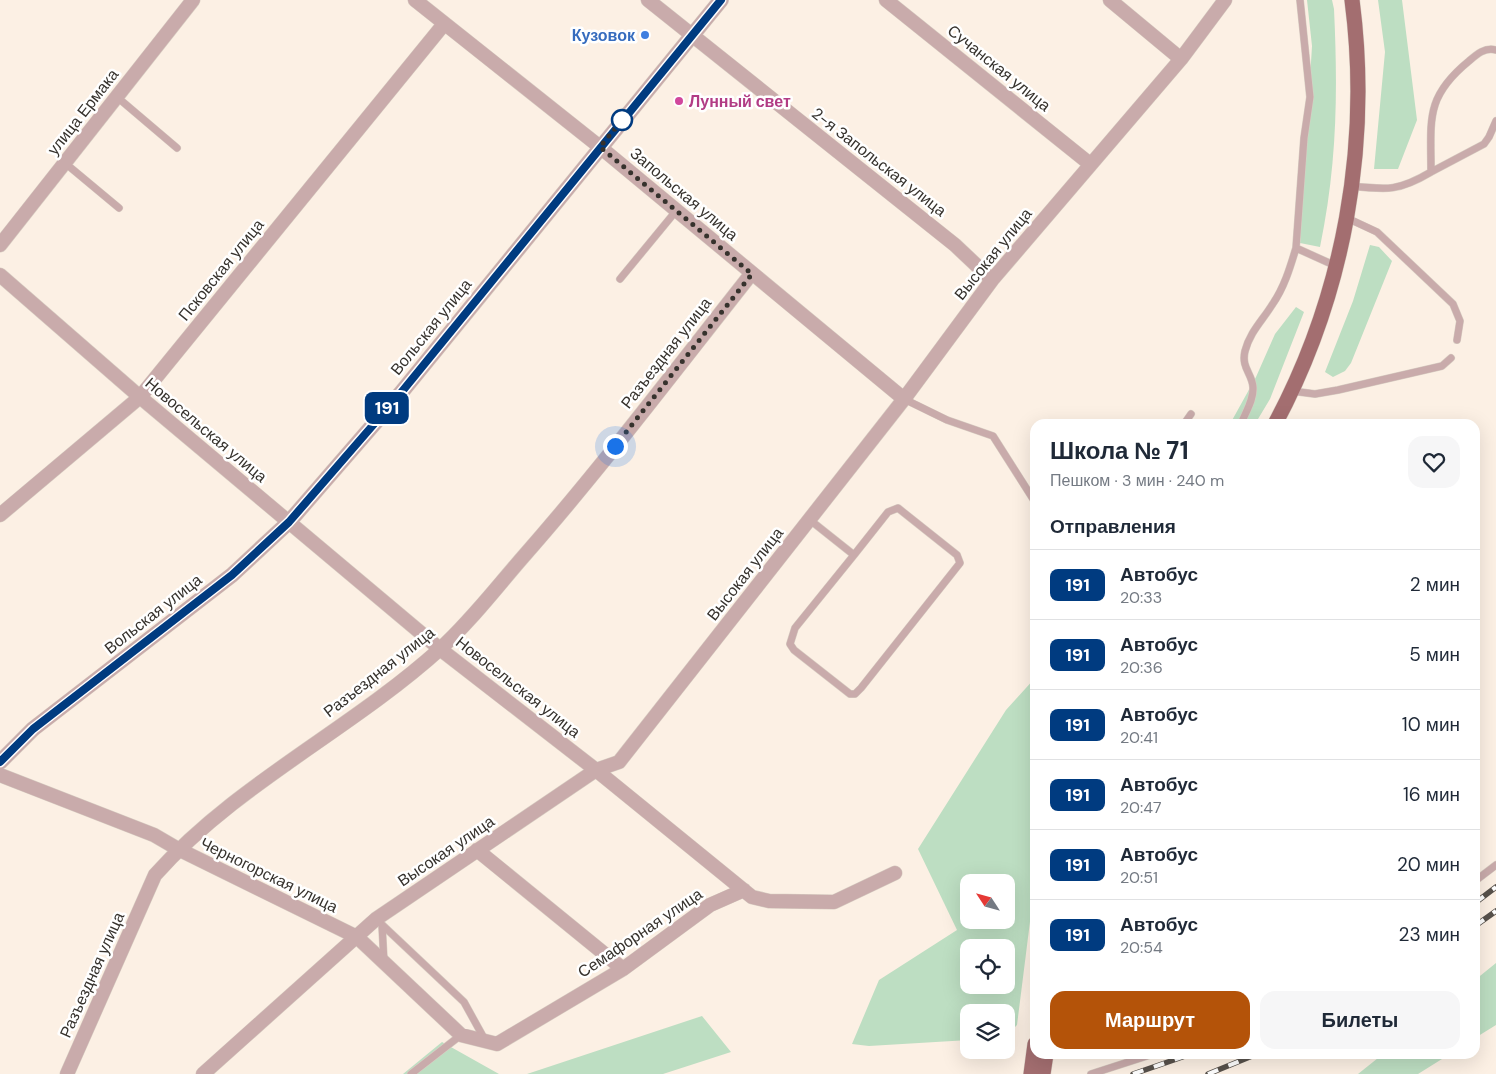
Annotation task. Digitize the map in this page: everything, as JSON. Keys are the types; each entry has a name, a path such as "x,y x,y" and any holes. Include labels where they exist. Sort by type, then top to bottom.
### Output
{"main road":[{"path":"1278,419 1312,346 1336,266 1347,218 1357,106 1357,62 1352,0"},
{"path":"1031,1074 1033,1059"},
{"path":"1043,1074 1045,1059"}],"street":[{"name":"улица Ермака","path":"0,245 192,0"},
{"name":"Запольская улица","path":"416,0 600,147 904,399"},
{"name":"2-я Запольская улица","path":"648,0 690,36 955,245 992,280"},
{"name":"Вольская улица","path":"0,762 33,729 232,575 289,522 400,394 721,0"},
{"name":"Сучанская улица","path":"886,0 1090,164"},
{"path":"1110,0 1181,58"},
{"name":"Высокая улица","path":"203,1074 357,938 477,850 596,770 619,762 904,399 992,280 1181,58 1225,0"},
{"name":"Псковская улица","path":"0,514 140,397 444,24"},
{"name":"Разъездная улица","path":"67,1074 155,875 178,850 231,803 342,726 440,649 566,508 752,274"},
{"name":"Новосельская улица","path":"0,275 140,397 440,649 596,770 744,890"},
{"name":"Черногорская улица","path":"0,775 154,835 178,850 357,938 461,1035"},
{"path":"477,850 623,969"},
{"path":"744,890 752,897 769,901 834,902 895,873"},
{"name":"Семафорная улица","path":"491,1042 623,969 710,905 744,890"},
{"path":"461,1035 491,1042"}],"lane":[{"path":"1243,419 1252,397 1253,388 1244,367 1245,352 1254,328 1273,305 1288,276 1296,248 1304,138 1310,97 1300,0"},
{"path":"1432,172 1432,108 1441,89 1480,52 1496,50"},
{"path":"117,97 177,148"},
{"path":"1351,186 1389,190 1411,184 1493,139 1496,121"},
{"path":"65,162 119,208"},
{"path":"620,279 676,211"},
{"path":"1347,218 1377,232 1453,304 1460,321 1458,340"},
{"path":"1296,248 1336,266"},
{"path":"1292,391 1315,394 1338,390 1442,366 1451,358"},
{"path":"904,399 947,420 993,436 1030,494"},
{"path":"1188,419 1191,414"},
{"path":"898,508 957,555 960,563 861,688 855,694 850,694 794,650 790,644 795,628 854,555 888,512 898,508"},
{"path":"810,520 854,555"},
{"path":"1480,877 1496,865"},
{"path":"379,922 384,962"},
{"path":"379,922 464,1002 491,1042"},
{"path":"411,1074 461,1035"},
{"path":"1091,1074 1138,1059"}],"green space":[{"path":"1307,0 1332,0 1334,9 1335,129 1330,187 1320,247 1300,243 1312,46"},
{"path":"1378,0 1402,0 1417,120 1398,169 1374,169 1385,52"},
{"path":"1370,245 1379,247 1392,261 1351,363 1345,371 1333,377 1325,372 1353,301"},
{"path":"1296,307 1304,312 1270,399 1258,419 1233,419 1256,377 1275,334"},
{"path":"1030,684 1030,922 1017,1025 1015,1027 1015,1004 960,1004 960,1041 869,1046 852,1044 879,980 957,930 918,849 1006,710"},
{"path":"1496,963 1496,1025 1480,1035 1480,976"},
{"path":"702,1016 731,1052 663,1074 527,1074"},
{"path":"442,1042 499,1074 403,1074"},
{"path":"1377,1059 1442,1059 1418,1074 1358,1074"}],"railway":[{"path":"1480,899 1496,887"},
{"path":"1480,922 1496,911"},
{"path":"1133,1074 1176,1059"},
{"path":"1208,1074 1245,1059"}],"bus line":[{"name":"191","path":"0,762 33,729 232,575 289,522 400,394 721,0"}],"place":[{"name":"Кузовок","path":"645,35"},
{"name":"Лунный свет","path":"679,101"}],"route":[{"path":"615,446 752,274 600,147 622,120"}]}
